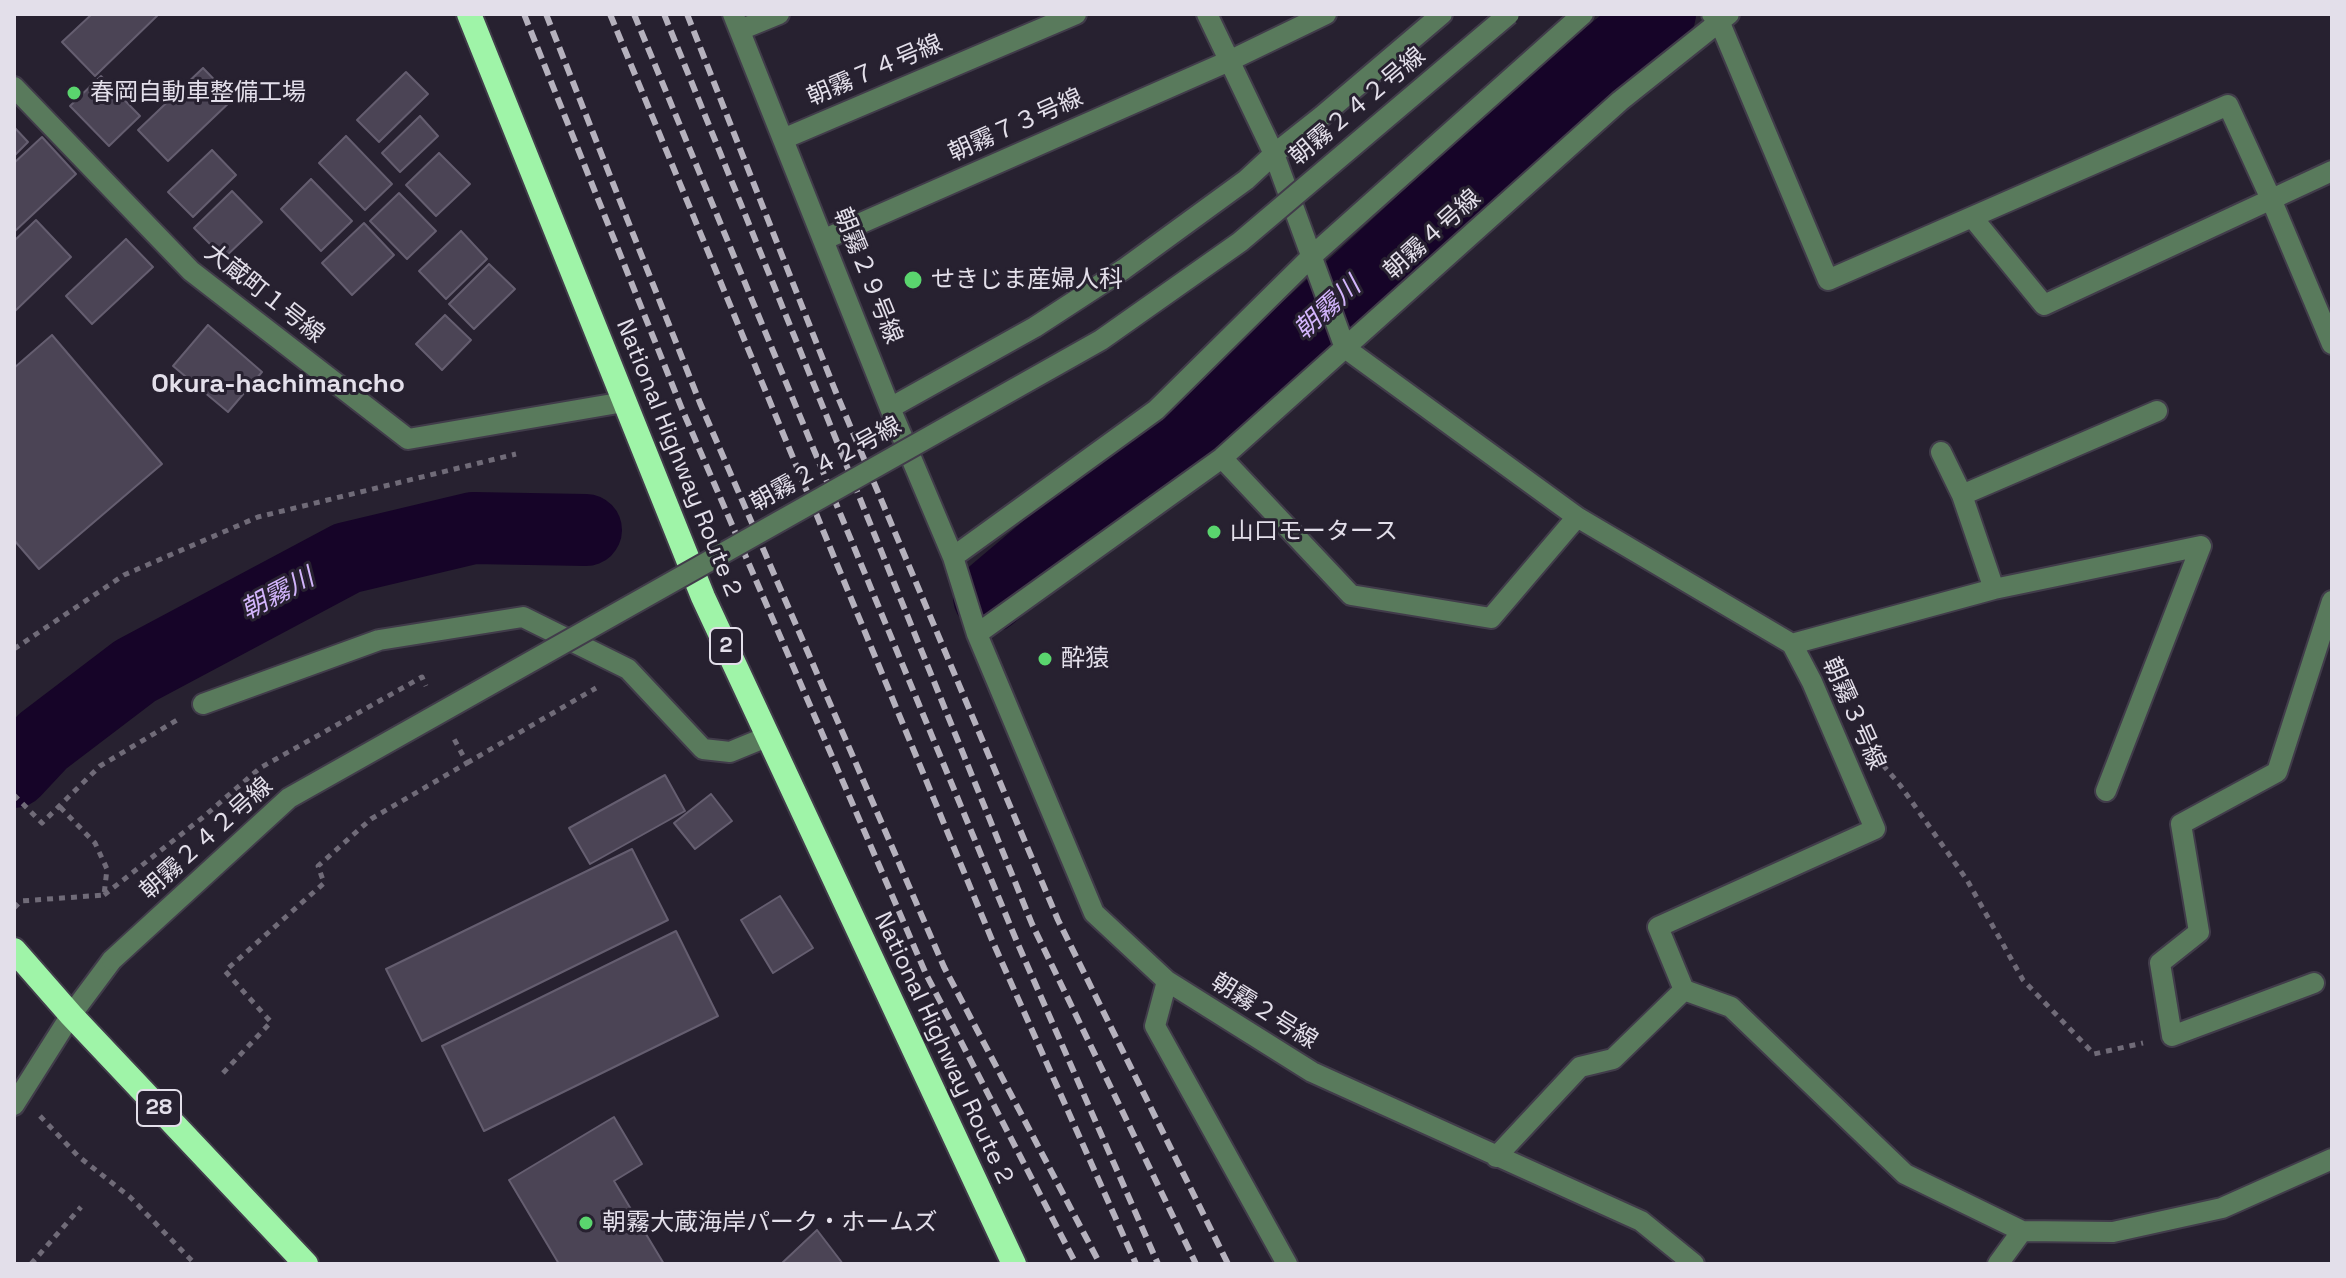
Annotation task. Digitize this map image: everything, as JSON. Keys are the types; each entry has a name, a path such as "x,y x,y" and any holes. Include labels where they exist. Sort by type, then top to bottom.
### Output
{"highway":[{"name":"National Highway Route 2","path":"469,14 703,597 1014,1264"},
{"name":"28","path":"14,950 71,1015 306,1264"}],"street":[{"path":"737,22 779,14"},
{"name":"朝霧７４号線","path":"783,139 1076,14"},
{"path":"1207,14 1274,154 1343,342"},
{"name":"朝霧７３号線","path":"825,239 1229,61 1326,14"},
{"path":"890,408 1035,327 1111,278 1246,180 1442,14"},
{"name":"朝霧２４２号線","path":"17,1100 71,1015 112,960 289,798 1101,340 1240,242 1509,14"},
{"path":"953,557 1156,410 1313,255 1583,14"},
{"path":"1720,17 1828,280 2228,105 2332,344"},
{"name":"朝霧４号線","path":"974,624 1222,458 1343,342 1720,17"},
{"name":"朝霧２９号線","path":"737,22 960,580"},
{"name":"大蔵町１号線","path":"14,87 191,271 408,439 624,402"},
{"path":"1972,217 2044,305 2332,171"},
{"name":"朝霧３号線","path":"1343,342 1577,517 1792,644 1812,682 1875,829 1658,927 1684,990"},
{"path":"1962,495 2157,411"},
{"path":"1941,452 1962,495 1994,589"},
{"path":"1222,458 1351,595 1491,618 1577,517"},
{"path":"1792,644 1994,589 2201,546 2106,791"},
{"name":"朝霧２号線","path":"960,580 974,624 1094,913 1167,981 1312,1072 1641,1221 1694,1264"},
{"path":"2314,983 2172,1036 2160,963 2199,932 2181,824 2277,772 2332,601"},
{"path":"203,704 379,640 523,617 628,669 703,749 730,752 769,736"},
{"path":"1167,981 1155,1026 1287,1264"},
{"path":"1496,1157 1580,1067 1613,1059 1684,990 1731,1007 1905,1174 2022,1231 2113,1232 2222,1208 2332,1159"},
{"path":"1998,1264 2022,1231"}],"path":[{"path":"14,649 124,575 258,517 521,453"},
{"path":"467,763 628,669"},
{"path":"14,795 42,823 100,766 203,704"},
{"path":"1880,762 1900,785 1967,880 2023,980 2094,1054 2172,1036"},
{"path":"14,908 21,901 104,895 107,869 95,843 59,806"},
{"path":"223,1073 271,1022"},
{"path":"17,1100 78,1156 130,1197 195,1264"},
{"path":"31,1264 81,1207"}],"building":[{"path":"92,14 159,14 95,76 62,42"},
{"path":"203,68 233,99 168,161 138,130"},
{"path":"406,72 428,94 379,142 357,120"},
{"path":"101,76 140,116 109,146 70,106"},
{"path":"420,116 438,136 400,172 382,153"},
{"path":"14,127 28,142 14,156"},
{"path":"346,136 392,184 365,210 319,163"},
{"path":"42,137 76,174 14,232 14,163"},
{"path":"212,150 236,175 193,217 168,192"},
{"path":"439,153 470,184 436,216 406,185"},
{"path":"311,179 352,221 321,251 281,209"},
{"path":"232,191 262,222 224,258 194,228"},
{"path":"399,193 436,231 407,259 370,221"},
{"path":"36,220 71,257 14,312 14,241"},
{"path":"364,223 394,255 352,295 322,263"},
{"path":"461,231 487,259 446,299 419,271"},
{"path":"126,239 153,267 92,324 66,296"},
{"path":"489,264 515,289 474,329 449,304"},
{"path":"445,315 471,340 442,370 416,344"},
{"path":"208,325 262,372 228,412 173,366"},
{"path":"52,335 162,464 39,569 14,540 14,368"},
{"path":"665,775 685,811 590,864 569,828"},
{"path":"711,794 732,821 695,849 674,823"},
{"path":"632,849 668,920 422,1041 386,969"},
{"path":"780,896 813,948 773,973 741,920"},
{"path":"676,931 718,1016 484,1131 442,1046"},
{"name":"朝霧大蔵海岸パーク・ホームズ","path":"614,1117 642,1164 614,1181 664,1264 559,1264 509,1180"},
{"path":"817,1230 843,1264 781,1264"}],"waterway":[{"name":"朝霧川","path":"989,597 1304,331 1570,86 1660,14"},
{"name":"朝霧川","path":"14,772 43,741 135,671 347,558 473,528 586,530"}],"railway":[{"path":"524,14 682,409 926,974 1076,1264"},
{"path":"546,14 700,403 944,967 1100,1264"},
{"path":"610,14 992,940 1136,1264"},
{"path":"634,14 1017,942 1158,1264"},
{"path":"664,14 1032,924 1196,1264"},
{"path":"687,14 835,390 1058,920 1228,1264"}],"place":[{"name":"春岡自動車整備工場","path":"74,93"},
{"name":"せきじま産婦人科","path":"913,280"},
{"name":"山口モータース","path":"1214,532"},
{"name":"酔猿","path":"1045,659"},
{"name":"朝霧大蔵海岸パーク・ホームズ","path":"586,1223"}],"district":[{"name":"Okura-hachimancho","path":"278,385"}]}
